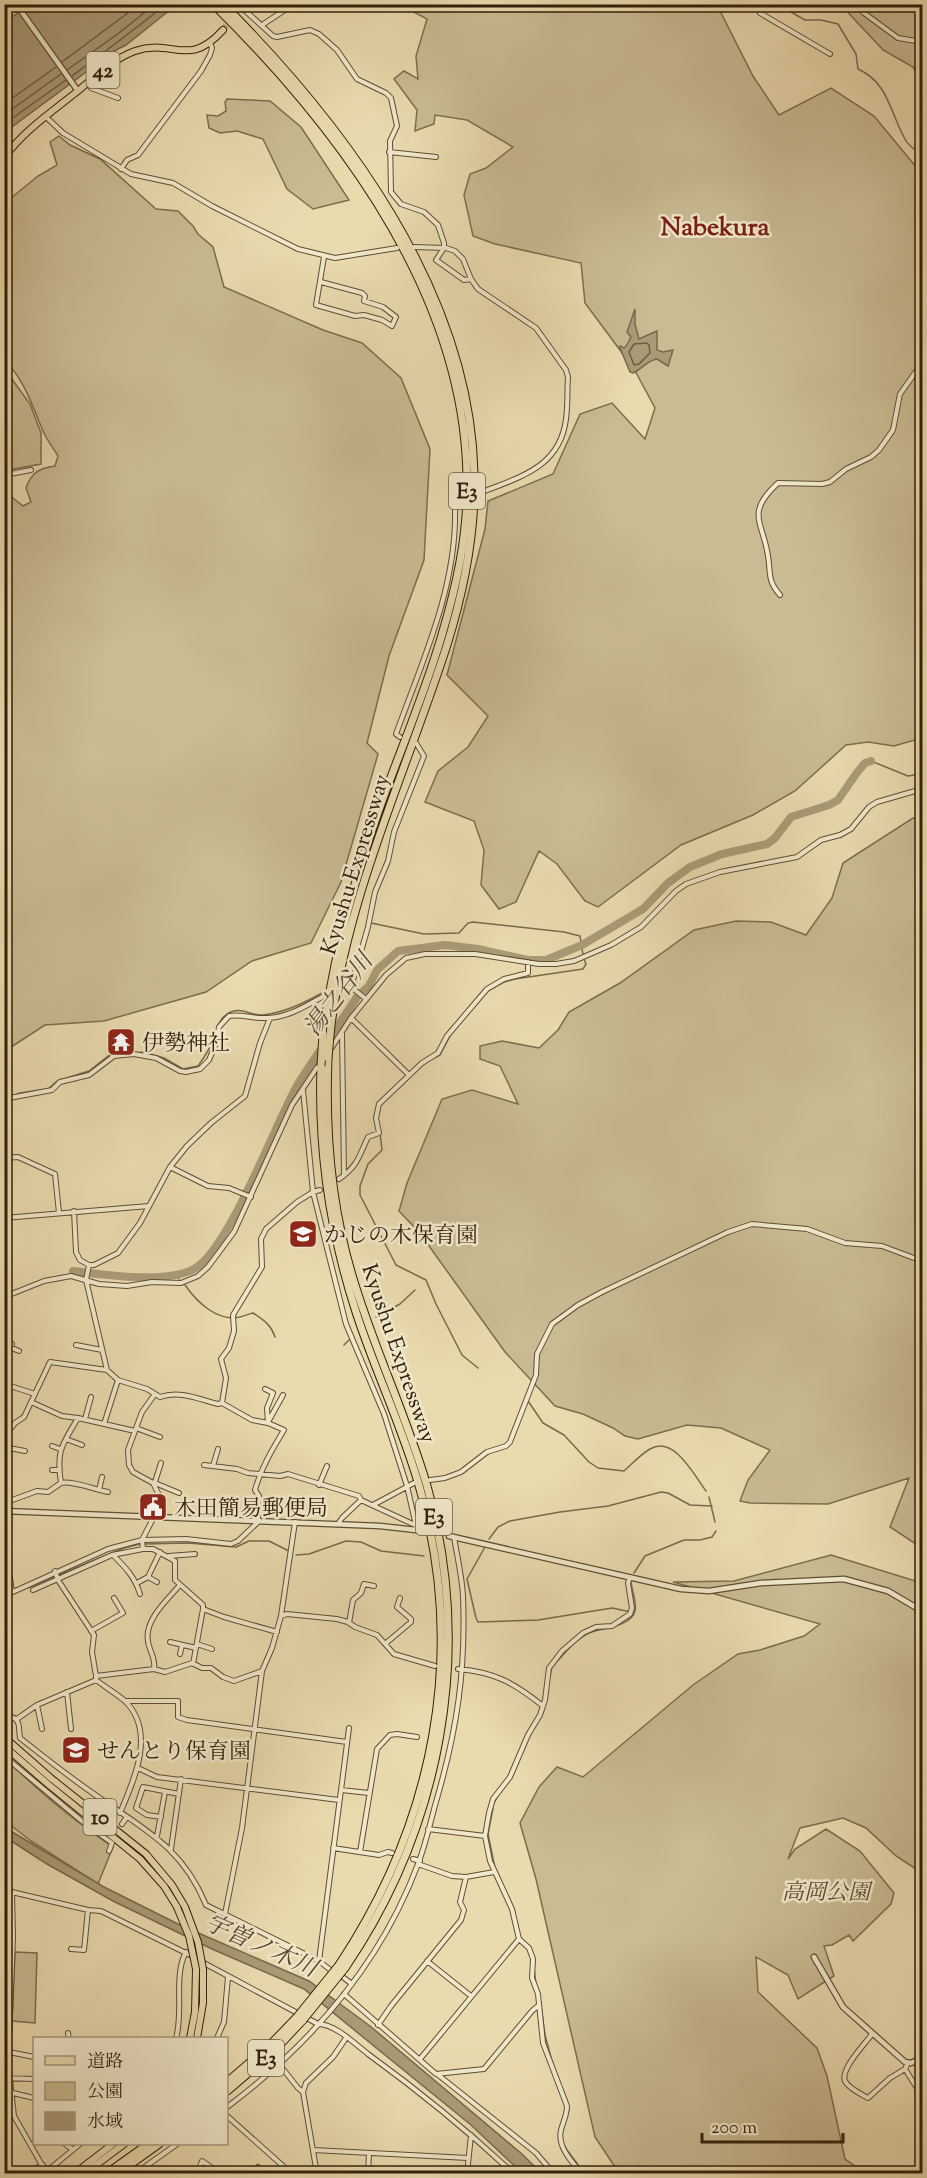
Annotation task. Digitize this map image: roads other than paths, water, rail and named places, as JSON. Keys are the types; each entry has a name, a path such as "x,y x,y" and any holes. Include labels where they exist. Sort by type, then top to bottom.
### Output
{"highway":[{"name":"Kyushu Expressway","path":"213,4 274,67 311,110 373,197 408,261 438,327 453,372 464,428 466,521 452,597 431,667 355,883 336,957 323,1034 320,1125 330,1215 356,1314 420,1488 434,1551 441,1629 437,1711 423,1782 413,1817 387,1882 342,1966"},
{"name":"Kyushu Expressway","path":"223,4 317,105 362,167 391,213 426,283 451,344 463,387 471,431 474,473 470,542 459,600 444,652 362,885 340,968 328,1058 327,1125 331,1169 342,1235 363,1311 427,1487 441,1550 448,1629 448,1674 444,1712 430,1784 420,1820 393,1886 366,1936 273,2052 228,2090"},
{"name":"Kyushu Expressway","path":"228,2081 300,2019"},
{"path":"106,2174 147,2145"},
{"path":"117,2174 158,2145"}],"main road":[{"path":"210,43 223,30"},
{"name":"42","path":"4,158 8,147 46,117 76,89 132,52 159,48 194,51 210,43"},
{"name":"10","path":"4,1737 52,1779 146,1854 172,1885 185,1907 198,1942 202,2010 197,2037"},
{"name":"10","path":"4,1746 140,1859 164,1886 177,1907 199,1969 190,2037"},
{"path":"74,2174 112,2145"},
{"path":"84,2174 123,2145"}],"street":[{"path":"16,4 76,89"},
{"path":"261,25 294,4"},
{"path":"763,4 760,13 830,54"},
{"path":"857,4 864,13 898,38 922,42"},
{"path":"239,5 277,37 310,30 319,34 337,50 357,79 386,93 391,98 397,126 390,141 391,192 401,204 424,212 434,220 444,238 444,248 436,260 464,280 471,279"},
{"path":"121,169 127,160 138,156 201,71 210,55 212,48 210,43"},
{"path":"88,83 90,88 118,98"},
{"path":"46,117 63,132 121,169 141,178 173,183 285,244 324,257 340,258 397,248"},
{"path":"389,152 436,157"},
{"path":"414,247 444,248 459,255 478,289 541,333 566,370 568,377 566,421 558,445 550,457 539,467 480,493"},
{"path":"321,282 362,293 365,296 364,301 396,316 392,326 382,320 364,315 355,316 316,305 324,257"},
{"path":"780,595 770,579 768,554 758,523 766,496 778,483 822,484 830,482 846,469 879,450 893,430 900,394 922,363"},
{"path":"4,378 11,395 11,402 4,411"},
{"path":"4,468 10,474 31,470"},
{"path":"400,737 396,734 446,592 455,536 455,509 463,500"},
{"path":"351,987 375,892 388,861 394,832 424,756 416,743"},
{"path":"4,1297 44,1281 71,1276 99,1284 127,1286 152,1282 181,1282 195,1278 205,1270 225,1246 243,1215 292,1106 365,999 386,975 406,958 425,954 474,954 556,964 574,961 611,945 641,927 676,891 686,884 720,872 797,857 814,843 851,829 869,807 877,802 922,789"},
{"path":"339,1179 354,1167 362,1155 368,1137 379,1132 376,1118 379,1104 422,1063 438,1053 447,1036 487,989 504,979 528,974 528,962"},
{"path":"343,989 351,987"},
{"path":"351,987 365,999"},
{"path":"4,1099 52,1090 60,1082 90,1075 114,1056 134,1054 156,1058 180,1071 200,1070 209,1060 219,1028 229,1016 241,1014 270,1018 301,1009 322,997"},
{"path":"88,1267 118,1253 140,1223 170,1167 187,1146 245,1096 260,1043 270,1018"},
{"path":"351,1018 409,1075"},
{"path":"342,1032 344,1175"},
{"path":"922,1055 920,1067 922,1100"},
{"path":"303,1089 313,1192 346,1324 384,1414 417,1528"},
{"path":"4,1158 18,1157 55,1174 59,1213"},
{"path":"170,1167 208,1186 229,1188 250,1197"},
{"path":"222,1402 226,1378 221,1359 229,1348 234,1331 233,1315 262,1267 261,1239 266,1229 297,1202 321,1190"},
{"path":"4,1218 150,1206"},
{"path":"74,1211 76,1252 80,1260 88,1267"},
{"path":"430,1480 446,1478 461,1472 487,1452 506,1446 510,1442 536,1375 537,1354 552,1324 578,1305 602,1292 728,1232 752,1224 807,1229 845,1243 882,1246 922,1261"},
{"path":"33,1590 108,1549 186,1539 231,1544 238,1541 258,1522 259,1496 255,1490 264,1464 284,1430 268,1423 252,1420 222,1402 218,1404 172,1393 160,1397 147,1389 118,1380 107,1370 86,1279 88,1267"},
{"path":"4,1310 9,1319 4,1329"},
{"path":"4,1340 12,1344"},
{"path":"4,1345 19,1351"},
{"path":"76,1345 102,1350"},
{"path":"4,1442 15,1423 24,1417 50,1362 107,1370"},
{"path":"104,1424 118,1380"},
{"path":"4,1384 35,1394"},
{"path":"265,1389 273,1393 267,1408 268,1423"},
{"path":"155,1394 142,1412 135,1430 128,1450 129,1465 132,1473 179,1493"},
{"path":"268,1423 283,1395"},
{"path":"85,1419 91,1397"},
{"path":"31,1402 62,1416 85,1419 160,1437"},
{"path":"61,1483 60,1449 78,1418"},
{"path":"66,1439 82,1445"},
{"path":"52,1446 60,1449"},
{"path":"4,1447 25,1451"},
{"path":"213,1466 218,1449"},
{"path":"142,1544 162,1501 155,1484 161,1463"},
{"path":"204,1465 261,1474 280,1476 288,1474 359,1496 361,1500 372,1506 425,1531"},
{"path":"319,1485 327,1466"},
{"path":"52,1470 59,1470"},
{"path":"99,1490 102,1477"},
{"path":"4,1503 37,1491 48,1492 68,1481 108,1492"},
{"path":"372,1506 414,1483"},
{"path":"338,1524 361,1500"},
{"path":"4,1511 417,1528"},
{"path":"225,1914 242,1828 262,1671 281,1616 296,1522"},
{"path":"228,2106 295,2050 368,1964 392,1922 419,1863 451,1747 463,1669 463,1593 452,1536 681,1589 709,1591 761,1583 844,1579 888,1591 922,1611"},
{"path":"4,1596 142,1544 175,1561 175,1580 203,1605 193,1664"},
{"path":"137,1583 148,1576 160,1552"},
{"path":"169,1556 195,1554"},
{"path":"112,1555 128,1570 137,1583 140,1594"},
{"path":"4,1567 9,1571 12,1592"},
{"path":"57,1576 94,1635 92,1652 96,1678 125,1701 136,1715 140,1726 138,1768 120,1813"},
{"path":"148,1576 157,1582"},
{"path":"582,2174 570,2160 560,2142 567,2106 543,2043 538,1994 532,1978 533,1959 529,1948 519,1939 513,1909 494,1872 485,1836 493,1799 510,1777 543,1706 549,1668 562,1651 583,1633 596,1627 612,1626 630,1614 632,1608 628,1583 630,1576"},
{"path":"349,1623 353,1600 361,1593 364,1584 374,1586"},
{"path":"154,1668 155,1662 147,1640 149,1625 180,1585"},
{"path":"91,1631 123,1613 114,1598"},
{"path":"385,1644 411,1622 408,1614 397,1607 400,1598"},
{"path":"203,1609 277,1632"},
{"path":"281,1616 287,1614 337,1619 377,1635 394,1654 435,1666"},
{"path":"170,1642 212,1649"},
{"path":"180,1653 182,1645"},
{"path":"17,1719 37,1705 96,1678 154,1668 165,1672 193,1664 202,1668 211,1668 223,1677 234,1681 262,1671"},
{"path":"458,1669 483,1671 499,1677 543,1706"},
{"path":"67,1692 71,1729"},
{"path":"125,1701 178,1701 178,1717 187,1720 348,1742"},
{"path":"37,1705 42,1729"},
{"path":"4,1717 17,1719 20,1724 20,1738 120,1813 157,1836 197,1882 206,1905 319,1961 352,1984"},
{"path":"319,1961 349,1728"},
{"path":"360,1852 377,1749 390,1735 417,1737"},
{"path":"4,1755 83,1822 112,1843 109,1851"},
{"path":"138,1768 157,1777 339,1800"},
{"path":"171,1850 181,1779"},
{"path":"161,1817 147,1815 136,1808 143,1787 179,1794"},
{"path":"341,1790 369,1793"},
{"path":"157,1836 165,1792"},
{"path":"122,1824 127,1816"},
{"path":"428,1828 485,1836"},
{"path":"333,1848 379,1855 392,1853"},
{"path":"413,1859 452,1876 466,1877 494,1872"},
{"path":"378,2025 427,1960 461,1920 464,1910 460,1902 466,1877"},
{"path":"79,2145 46,2173 14,2116 9,2052 13,1937 12,1892 101,1911 114,1916 186,1952 228,1977 318,2024 325,2024 414,2088 472,2134 514,2174"},
{"path":"71,1949 84,1950 88,1910"},
{"path":"420,2059 519,1939"},
{"path":"176,2037 180,1966 186,1952"},
{"path":"814,1957 843,2007 908,2063"},
{"path":"427,1960 471,1996"},
{"path":"217,2037 224,2022 228,1977"},
{"path":"343,1995 436,2074 536,2153 554,2174"},
{"path":"436,2074 484,2069 532,2011 539,2006"},
{"path":"68,2033 69,2037"},
{"path":"872,2034 844,2070 844,2079 847,2084 868,2098 890,2078 905,2069 908,2063 922,2058"},
{"path":"317,2174 303,2092 306,2083 333,2057 346,2038"},
{"path":"9,2052 33,2057"},
{"path":"279,2064 303,2092"},
{"path":"905,2069 922,2096"},
{"path":"4,2078 33,2079"},
{"path":"13,2093 33,2099"},
{"path":"228,2117 292,2174"},
{"path":"467,2174 472,2134"},
{"path":"66,2145 72,2150"},
{"path":"135,2174 176,2145"},
{"path":"313,2150 468,2158"},
{"path":"368,2174 369,2153"},
{"path":"197,2174 202,2161 215,2170 216,2174"},
{"path":"21,2174 43,2165"},
{"path":"252,2174 258,2167 265,2174"},
{"path":"278,2174 284,2167"}],"water":[{"path":"30,5 176,5 126,45 5,132 4,22"},
{"path":"635,309 635,324 639,339 657,331 657,350 663,352 673,350 668,366 657,359 633,373 630,372 620,346 624,348 631,337 627,332"},
{"path":"4,1827 104,1887 180,1925 309,1981 370,2026 522,2154 541,2173 522,2173 471,2125 304,1989 212,1949 113,1901 47,1864 5,1837"}],"waterway":[{"path":"777,4 805,20 821,20 838,24 856,54 858,69 868,75 883,90 906,142 922,155"},
{"path":"871,761 908,776 914,775 922,767"},
{"name":"湯之谷川","path":"73,1271 135,1277 168,1276 194,1269 208,1257 236,1213 298,1084 357,997 369,986 377,970 398,951 445,945 478,949 528,960 546,960 582,945 643,909 668,883 690,867 722,854 767,844 775,838 791,817 838,800 865,763 871,761"},
{"path":"371,923 424,934 459,933 468,923 473,922 564,932 580,936 583,955"},
{"path":"488,991 515,979 583,969 586,964 584,959"},
{"path":"136,1053 144,1052 164,1058 183,1069 198,1066 209,1049 219,1023 227,1014 236,1010 258,1015 271,1014 295,1006 324,992"},
{"path":"434,1058 440,1055 450,1036"},
{"path":"48,1089 57,1081 89,1071 112,1053 129,1053"},
{"path":"389,1097 409,1078"},
{"path":"13,1096 41,1090"},
{"path":"380,1133 382,1150 368,1164 360,1186 360,1195 396,1265 426,1280 462,1355 478,1368"},
{"name":"湯之谷川","path":"177,1275 179,1279"},
{"path":"185,1285 195,1298 216,1314 232,1318 253,1313 267,1323 275,1337"},
{"path":"376,1317 400,1304 415,1290"},
{"path":"344,1345 349,1340"},
{"path":"528,1401 543,1423 564,1435 589,1462 598,1468 624,1471 650,1449 659,1446 667,1447 682,1459 706,1491"},
{"path":"489,1539 498,1527 510,1521 608,1506 661,1492 668,1493 690,1505 712,1506"},
{"path":"709,1497 715,1522"},
{"path":"634,1573 645,1556 684,1540 712,1537 716,1531"},
{"path":"145,1544 188,1543 236,1547 249,1541 269,1541 289,1551"},
{"path":"296,1555 309,1554 346,1541 361,1542 381,1551 424,1556"},
{"path":"27,1588 124,1548 140,1544"},
{"path":"485,1547 467,1579 478,1622 538,1620 612,1608 631,1612"},
{"path":"577,1641 587,1634 622,1624 632,1616 635,1604 631,1582"},
{"path":"4,1598 12,1595"},
{"path":"550,1676 552,1667 571,1646"},
{"path":"494,1803 499,1794"},
{"path":"493,1808 488,1834 495,1868"},
{"path":"534,1968 536,1984"},
{"path":"539,1991 545,2035 553,2065"},
{"path":"564,2092 569,2108 567,2116"},
{"path":"564,2146 585,2174"}],"tunnel":[{"path":"223,30 239,6"}],"place":[{"name":"伊勢神社","path":"121,1042"},
{"name":"かじの木保育園","path":"303,1234"},
{"name":"木田簡易郵便局","path":"153,1507"},
{"name":"せんとり保育園","path":"76,1750"}],"district":[{"name":"Nabekura","path":"715,226"}],"park label":[{"name":"高岡公園","path":"826,1891"}],"water label":[{"name":"宇曽ノ木川","path":"261,1945"}]}
